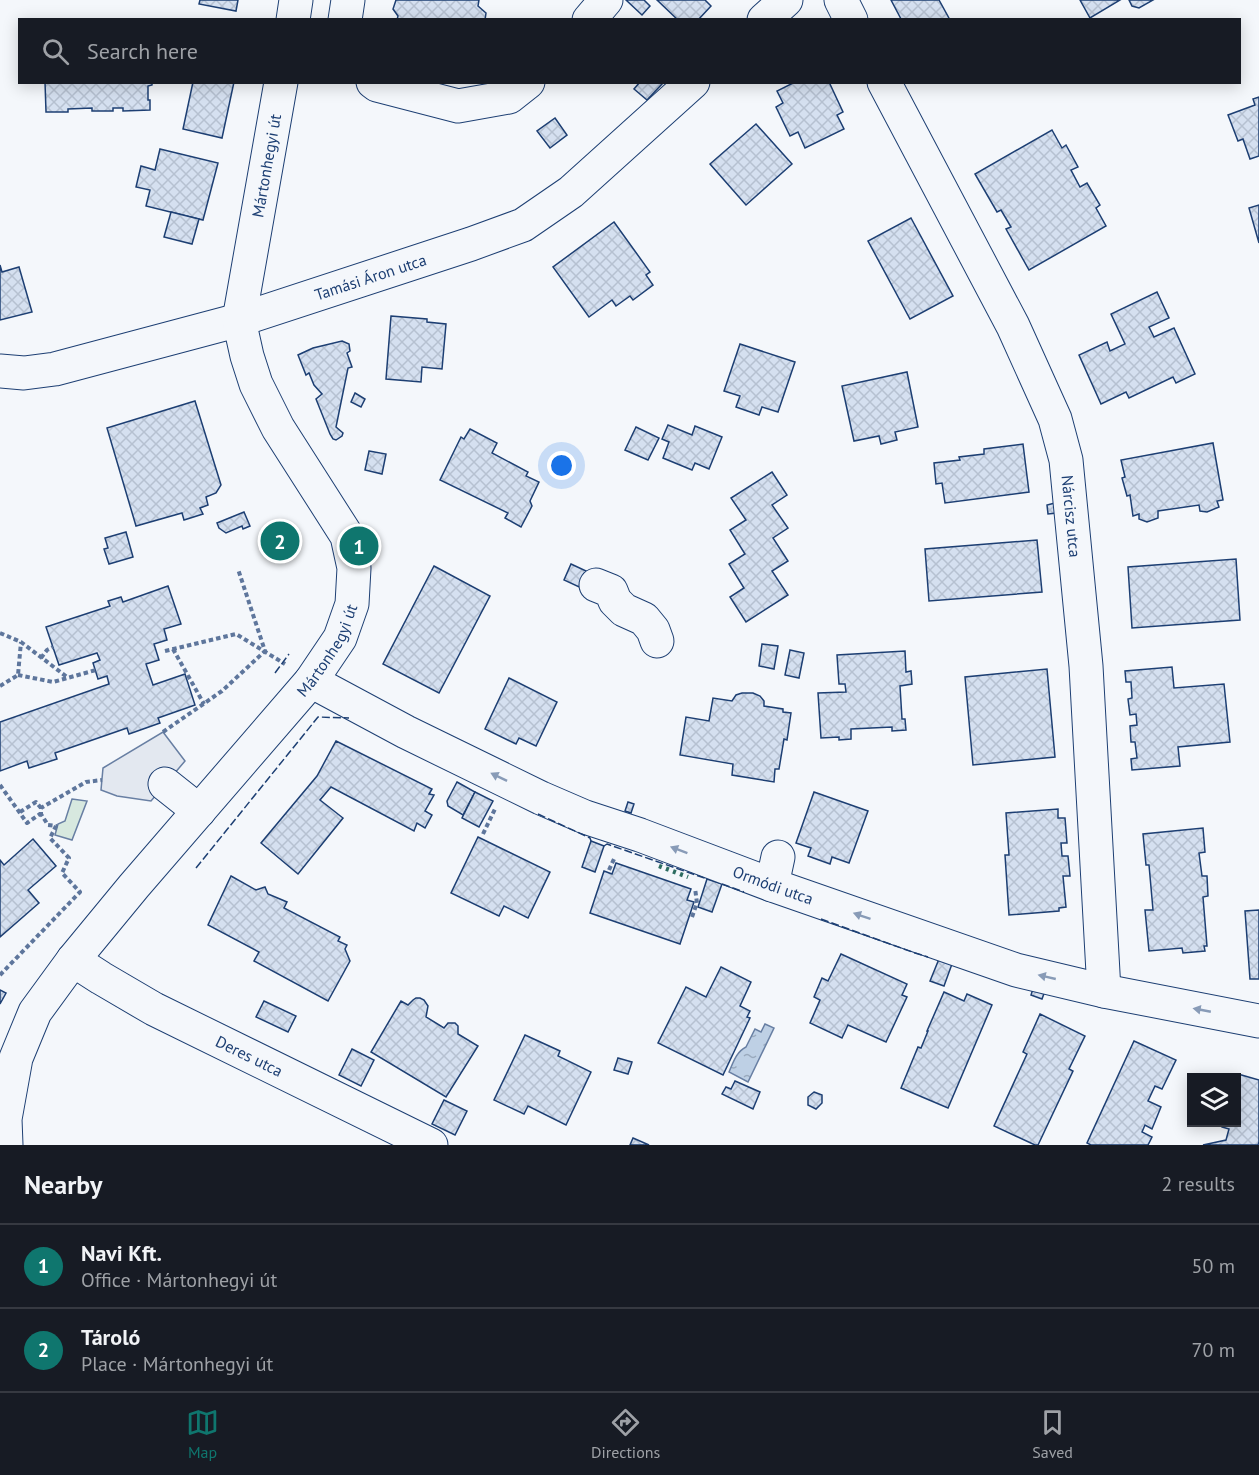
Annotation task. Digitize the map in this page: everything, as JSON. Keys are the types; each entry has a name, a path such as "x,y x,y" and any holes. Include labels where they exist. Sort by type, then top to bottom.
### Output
{"street":[{"path":"293,18 296,0"},
{"path":"345,18 348,0"},
{"path":"591,18 606,0"},
{"path":"766,18 786,0"},
{"path":"841,0 850,18"},
{"name":"Mártonhegyi út","path":"6,1145 4,1119 16,1058 35,1012 73,960 311,681 340,638 352,604 354,568 347,536 278,428 256,384 239,320 281,84"},
{"path":"376,84 458,106 509,96 525,84"},
{"name":"Tamási Áron utca","path":"0,371 24,373 55,369 239,320 523,225 571,192 691,84"},
{"name":"Nárcisz utca","path":"886,84 1013,326 1055,419 1066,460 1086,666 1104,991"},
{"path":"596,585 611,591 615,601 624,610 644,619 653,630 657,641"},
{"name":"Ormódi utca","path":"311,681 415,737 541,798 642,824 775,871 1016,970 1104,991 1259,1021"},
{"path":"165,784 199,811"},
{"name":"Deres utca","path":"73,960 154,1009 431,1145"}],"path":[{"path":"238,569 265,651"},
{"path":"0,633 21,642 67,677"},
{"path":"165,651 236,634 278,660"},
{"path":"18,675 21,642"},
{"path":"41,658 47,650 53,647"},
{"path":"173,649 204,704"},
{"path":"163,732 222,691 265,651"},
{"path":"0,686 18,675 52,682 96,670"},
{"path":"0,785 27,823 41,811 86,782 102,780"},
{"path":"0,975 80,892 62,873 69,858 50,837 56,826 48,825 36,802 20,812"},
{"path":"692,917 697,903 694,888"}],"shaded area":[{"path":"163,732 185,761 151,801 117,796 101,790 103,768"},
{"path":"72,799 87,801 72,840 55,835 58,824 65,821"}],"water":[{"path":"765,1024 774,1028 748,1082 729,1072 735,1058 746,1047 755,1029 761,1032"}],"building":[{"path":"200,0 238,0 236,11 199,4"},
{"path":"396,0 479,0 478,6 486,13 485,18 398,18 393,9"},
{"path":"626,0 644,0 650,6 642,15"},
{"path":"657,0 705,0 711,6 700,18 676,18"},
{"path":"891,0 939,0 949,18 900,18"},
{"path":"1080,0 1120,0 1090,18"},
{"path":"1129,0 1153,0 1139,8 1132,6"},
{"path":"45,84 152,84 148,86 150,110 123,111 123,108 113,108 113,111 92,111 92,108 68,109 68,112 46,112"},
{"path":"193,84 234,84 222,138 183,129"},
{"path":"638,84 662,84 647,100 634,89"},
{"path":"791,84 830,84 843,112 837,115 844,129 805,148 798,132 790,136 776,107 783,103 777,91"},
{"path":"1259,97 1259,156 1250,159 1243,139 1238,141 1228,115 1255,105 1253,99"},
{"path":"555,118 567,135 550,148 537,131"},
{"path":"756,124 792,164 746,205 710,164"},
{"path":"1052,130 1062,148 1066,145 1078,167 1071,170 1080,187 1087,183 1100,205 1096,208 1106,226 1029,270 1006,229 1011,227 1001,210 997,212 975,174"},
{"path":"160,149 218,163 203,220 146,206 150,190 136,187 141,166 155,170"},
{"path":"1259,205 1259,243 1249,208"},
{"path":"171,212 199,219 192,244 164,237"},
{"path":"911,218 953,296 910,319 868,241"},
{"path":"614,222 650,272 646,275 653,285 633,300 630,296 616,306 612,300 589,317 553,267"},
{"path":"0,265 2,272 19,267 32,312 0,320"},
{"path":"1157,292 1169,318 1149,327 1154,337 1174,328 1195,374 1176,383 1173,377 1129,398 1126,392 1101,404 1079,355 1107,342 1110,351 1125,344 1111,314"},
{"path":"391,316 427,319 427,322 446,324 442,369 422,367 421,382 386,379"},
{"path":"342,341 349,344 350,351 347,353 352,367 348,368 336,427 343,433 336,440 330,434 316,399 322,394 314,385 309,373 306,375 298,355 313,348"},
{"path":"740,344 795,362 778,412 762,407 759,415 736,407 740,396 724,391"},
{"path":"907,372 918,427 895,432 897,440 881,444 879,436 854,441 842,386"},
{"path":"355,393 365,399 361,407 351,402"},
{"path":"195,401 221,485 216,493 206,497 208,505 200,508 203,514 184,520 182,513 136,526 107,428"},
{"path":"668,425 692,435 695,426 722,437 709,469 695,463 692,470 663,458 669,442 662,439"},
{"path":"636,427 659,438 648,460 625,450"},
{"path":"470,429 497,443 492,453 528,472 526,476 539,482 530,501 532,506 521,527 505,518 508,513 440,480 461,437 464,439"},
{"path":"1213,443 1223,500 1217,501 1219,507 1207,512 1200,511 1199,505 1158,511 1158,518 1147,522 1139,519 1139,514 1133,516 1130,495 1127,496 1122,478 1125,477 1121,460"},
{"path":"1023,444 1029,492 945,503 942,483 936,484 934,463 984,454 984,449"},
{"path":"369,451 386,454 382,474 365,470"},
{"path":"772,472 787,495 772,505 788,528 773,538 788,561 772,571 788,595 746,622 730,597 744,588 729,564 745,554 730,530 746,520 731,498"},
{"path":"1055,503 1057,513 1048,514 1047,505"},
{"path":"244,512 250,526 243,529 242,526 226,533 219,528 217,523"},
{"path":"295,529 298,546 265,552 262,535"},
{"path":"126,532 133,557 109,564 104,549 108,548 105,538"},
{"path":"1037,540 1042,592 929,601 925,549"},
{"path":"1236,559 1240,620 1132,628 1128,567"},
{"path":"571,564 597,576 590,592 564,580"},
{"path":"434,566 490,596 439,693 383,664"},
{"path":"168,586 181,624 164,629 167,640 154,644 159,660 146,664 153,685 185,674 195,705 158,718 160,723 129,734 127,728 55,753 57,759 29,768 27,761 0,771 0,722 109,684 107,676 98,679 93,663 100,660 97,653 59,665 46,627 110,606 108,601 121,597 123,602"},
{"path":"762,644 778,646 774,669 759,666"},
{"path":"790,650 804,653 799,678 785,675"},
{"path":"905,651 906,672 911,671 912,684 900,686 902,719 905,719 906,730 892,731 892,727 851,729 851,739 821,738 818,693 846,692 845,684 839,684 837,655"},
{"path":"1172,667 1174,688 1224,684 1230,742 1178,747 1180,766 1132,770 1131,759 1137,758 1135,742 1131,742 1130,726 1137,725 1136,714 1130,715 1128,699 1132,698 1131,682 1126,682 1125,671"},
{"path":"1047,669 1055,757 973,765 965,677"},
{"path":"509,678 557,702 536,746 519,738 516,744 485,729"},
{"path":"753,693 760,696 764,701 764,706 783,709 783,712 791,713 787,740 784,739 779,769 775,769 774,782 732,775 733,764 680,755 686,717 709,721 713,698 732,701 736,695"},
{"path":"336,741 432,789 429,794 434,795 425,811 432,815 425,828 417,823 414,831 331,787 320,800 343,818 298,874 261,843 317,776"},
{"path":"457,782 475,792 463,815 448,806 447,801"},
{"path":"475,792 493,801 479,827 462,818"},
{"path":"814,792 868,811 849,863 832,857 830,864 808,856 811,848 796,843"},
{"path":"628,802 634,804 631,813 625,811"},
{"path":"1058,809 1058,818 1065,818 1067,843 1061,843 1062,856 1068,856 1070,876 1063,876 1066,907 1059,908 1059,911 1009,915 1005,855 1009,855 1006,813"},
{"path":"1203,828 1205,852 1199,853 1202,876 1207,876 1208,896 1203,897 1207,946 1204,946 1205,951 1183,953 1182,948 1149,951 1145,910 1153,910 1149,865 1146,865 1143,834"},
{"path":"478,837 550,872 528,918 504,906 499,916 451,893"},
{"path":"33,839 56,866 28,890 39,903 0,937 0,860 4,865"},
{"path":"591,841 604,846 595,872 582,867"},
{"path":"616,863 691,889 687,900 694,902 680,944 590,913 604,871 612,874"},
{"path":"231,876 256,890 265,887 268,894 287,902 284,908 340,937 338,941 347,945 345,949 350,961 328,1001 254,961 259,952 208,925"},
{"path":"707,879 722,884 712,912 698,907"},
{"path":"1259,910 1259,979 1250,979 1245,911"},
{"path":"841,954 907,984 902,995 907,997 886,1042 848,1025 842,1038 810,1023 820,1000 814,997 822,978 828,981"},
{"path":"939,959 952,964 944,986 930,981"},
{"path":"721,967 751,982 740,1006 750,1011 747,1017 750,1018 723,1075 658,1043 686,987 706,997"},
{"path":"1034,986 1045,991 1042,999 1031,995"},
{"path":"0,990 6,993 0,1004"},
{"path":"944,992 964,1001 967,994 992,1005 948,1108 901,1088 918,1047 921,1048"},
{"path":"416,998 424,1000 428,1006 426,1017 444,1028 448,1023 455,1023 458,1026 458,1034 478,1046 446,1097 371,1052 401,1001 408,1005"},
{"path":"264,1001 296,1016 288,1032 256,1017"},
{"path":"1040,1014 1085,1036 1069,1069 1073,1071 1038,1145 1035,1145 994,1126 1027,1054 1023,1052"},
{"path":"525,1035 560,1051 558,1056 591,1072 566,1125 528,1106 524,1114 494,1100"},
{"path":"1134,1041 1176,1060 1162,1089 1155,1086 1148,1101 1161,1107 1152,1129 1145,1125 1142,1132 1152,1137 1148,1145 1091,1145 1087,1143"},
{"path":"352,1049 374,1060 361,1086 339,1075"},
{"path":"618,1058 632,1062 628,1074 614,1070"},
{"path":"1241,1075 1259,1080 1258,1145 1203,1145 1226,1140 1229,1129 1222,1127 1241,1127"},
{"path":"735,1081 760,1092 753,1109 722,1094 726,1087 731,1089"},
{"path":"814,1092 822,1095 822,1103 816,1109 808,1105 808,1097"},
{"path":"444,1100 467,1111 455,1135 432,1124"},
{"path":"633,1138 649,1145 630,1145"}],"hedge":[{"path":"659,866 688,877"}],"fence":[{"path":"275,673 289,654"},
{"path":"196,868 318,717 349,718"},
{"path":"538,814 590,838 591,841"},
{"path":"604,846 607,844 707,879"},
{"path":"722,884 744,892"},
{"path":"821,919 928,957"}],"place":[{"name":"Tároló","path":"280,541"},
{"name":"Navi Kft.","path":"359,546"}]}
